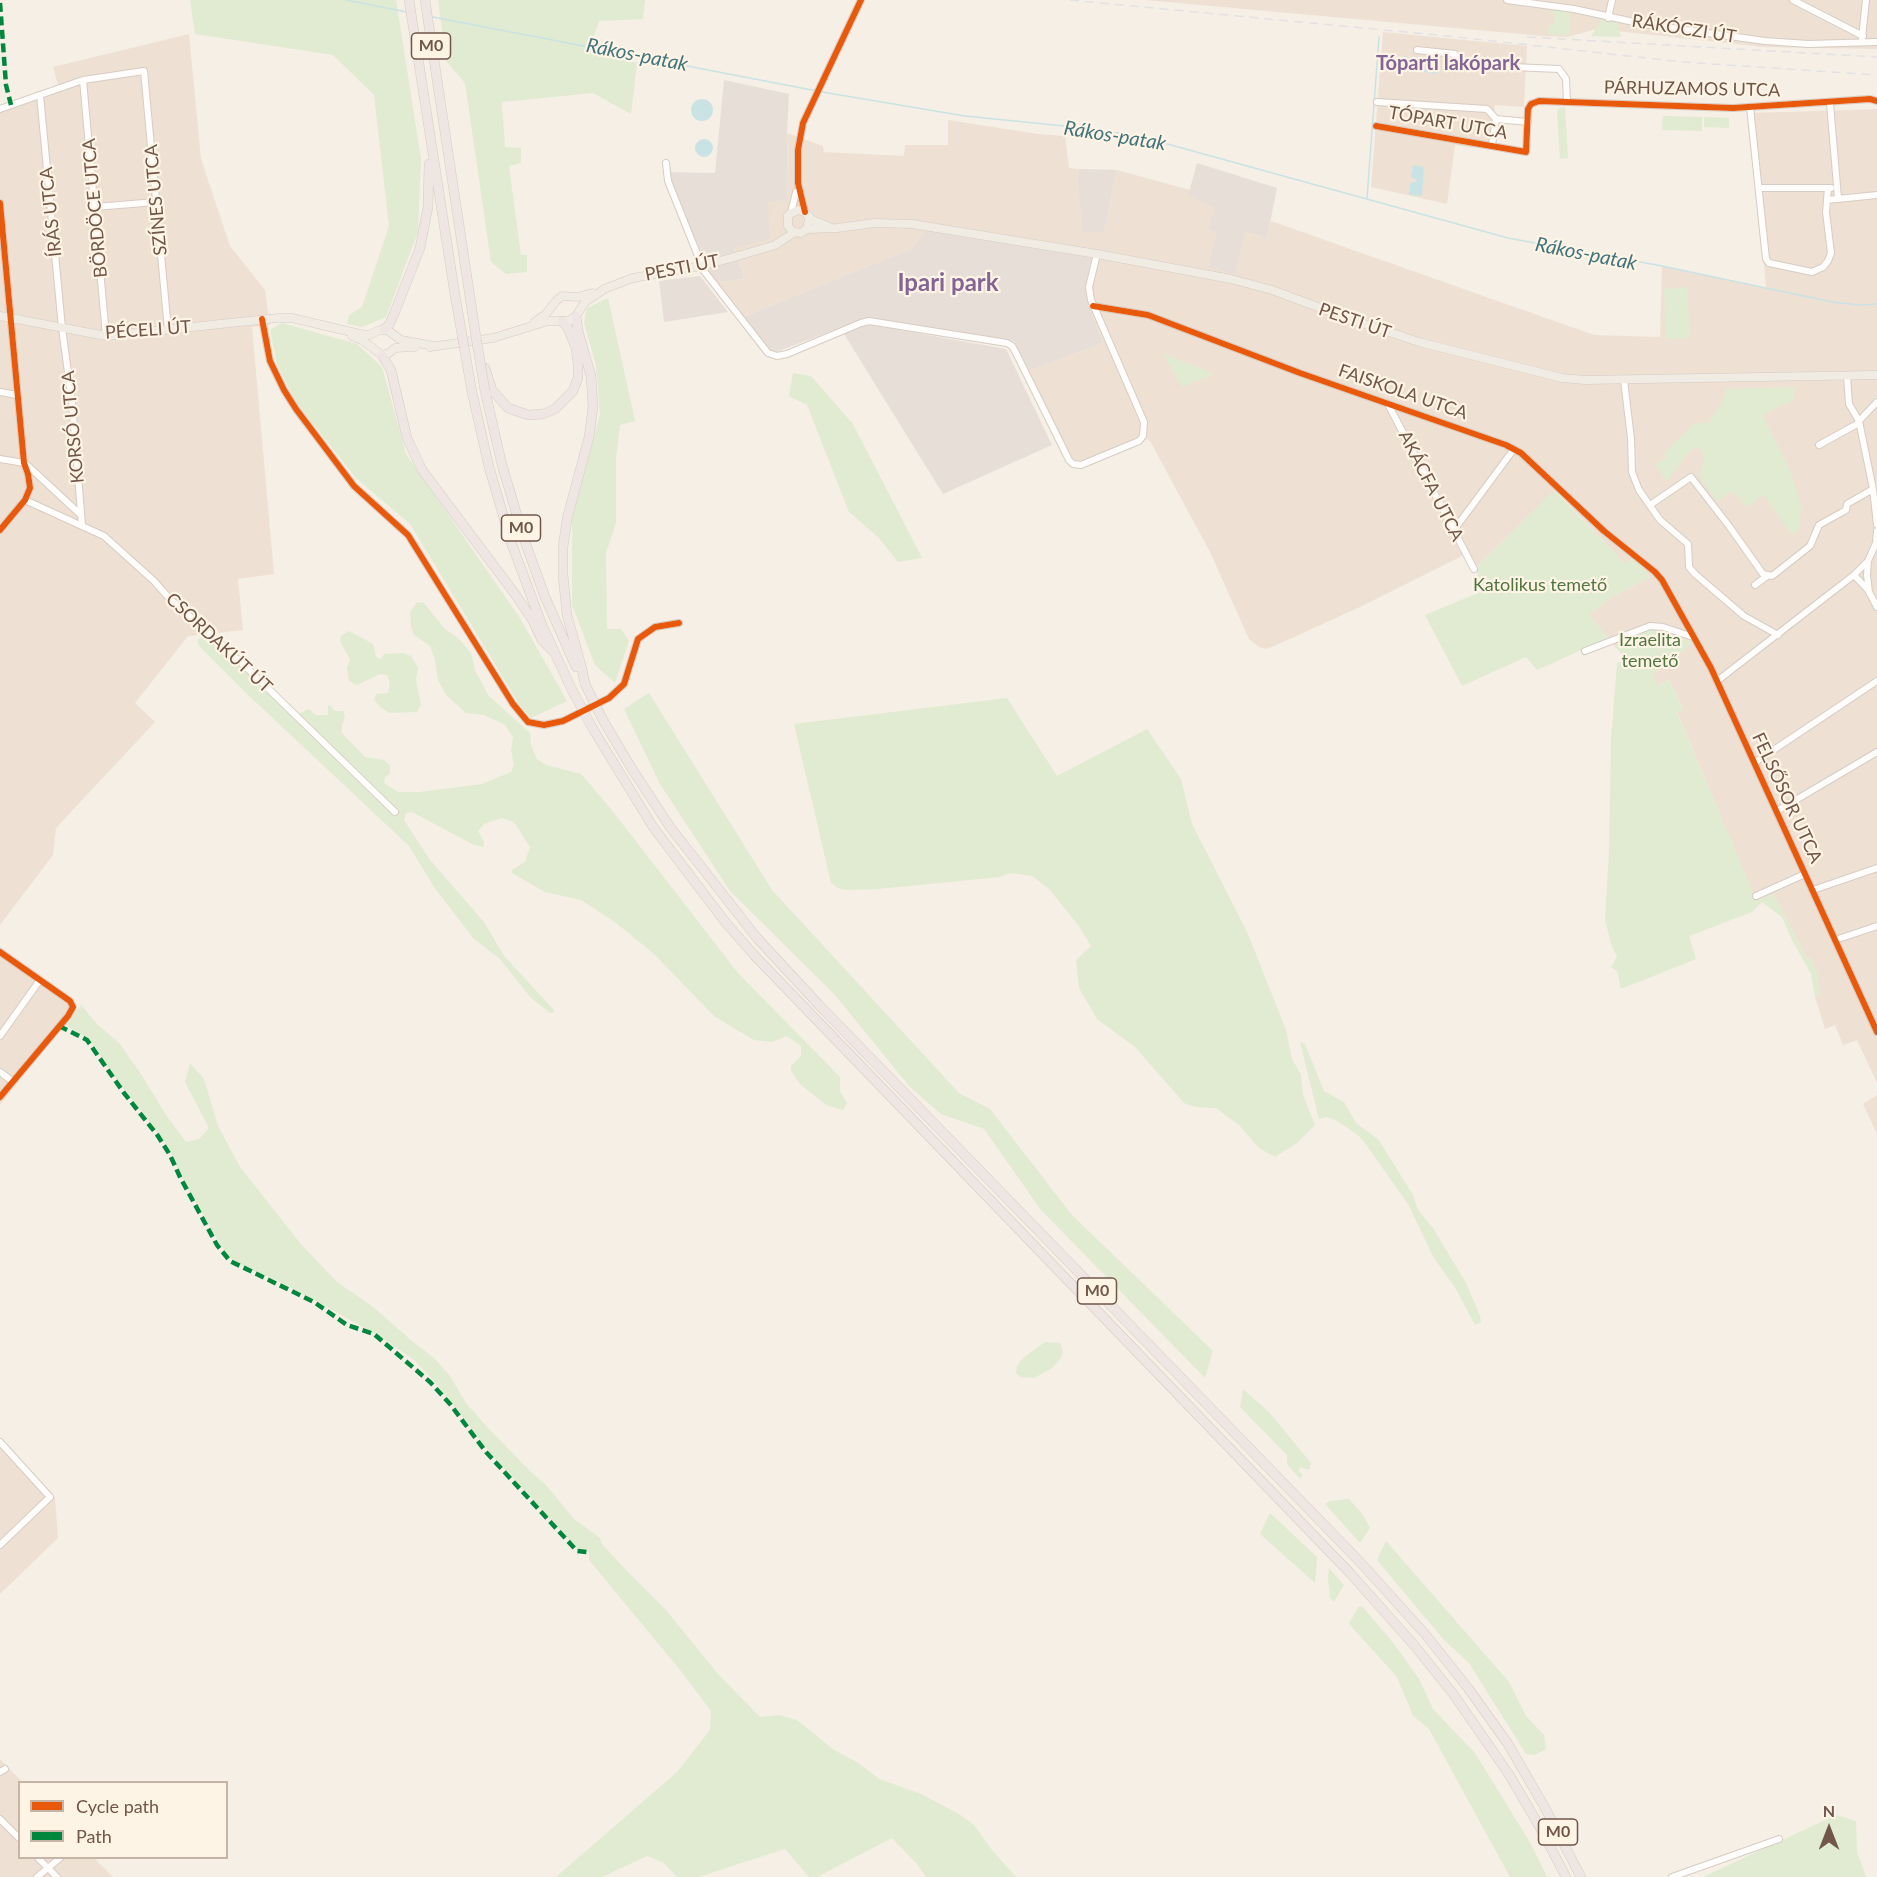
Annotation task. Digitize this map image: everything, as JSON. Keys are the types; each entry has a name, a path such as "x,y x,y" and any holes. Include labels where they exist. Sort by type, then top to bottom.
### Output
{"highway":[{"name":"M0","path":"409,0 472,392 505,522 532,600 572,690 653,827 726,923 754,955 1350,1573 1400,1628 1454,1695 1493,1749 1532,1813 1566,1877"},
{"name":"M0","path":"425,0 468,292 485,391 502,465 524,539 545,597 603,720 632,769 670,827 757,938 819,1005 1344,1546 1425,1635 1468,1688 1508,1744 1581,1877"},
{"path":"379,331 389,325 394,314 416,260 425,229 430,190 428,128"},
{"path":"577,313 578,331 589,366 593,407 589,437 567,519 563,547 563,575 567,615 585,684"},
{"path":"476,337 496,397 508,408 528,415 543,414 555,409 573,391 578,372 574,341 561,320"},
{"path":"382,355 391,370 407,438 422,470 516,594 542,640 554,652"}],"main road":[{"path":"798,210 807,215 807,228 801,233 795,232 788,226 787,219 791,213 798,210"},
{"name":"PESTI ÚT","path":"807,215 818,223 837,228"},
{"name":"PESTI ÚT","path":"807,228 837,228 875,223 912,224 1096,254 1243,282 1419,342 1535,372 1585,380 1877,375"},
{"name":"PESTI ÚT","path":"759,249 777,239 788,226"},
{"name":"PESTI ÚT","path":"572,297 649,274 701,266 775,245 795,232"},
{"path":"336,330 362,340 382,355 395,348 434,346 493,338 532,324 569,321 585,302 606,288"},
{"path":"532,324 562,297 572,297 577,303 577,313"},
{"path":"554,306 555,315 561,320"},
{"name":"PÉCELI ÚT","path":"0,316 106,336 262,319 292,318 336,330"},
{"path":"336,330 365,335 379,331 391,332 395,337 407,342 434,346"},
{"path":"372,347 371,340 379,331"},
{"path":"395,337 395,348"}],"street":[{"path":"791,213 798,183 800,136 812,101 861,0"},
{"name":"RÁKÓCZI ÚT","path":"1507,0 1574,9 1608,18 1765,41 1808,44 1862,39 1877,42"},
{"path":"1608,18 1612,0"},
{"path":"1793,0 1862,39 1866,0"},
{"path":"1417,50 1455,54 1465,65 1559,69 1566,79 1567,102"},
{"name":"SZÍNES UTCA","path":"83,80 144,71 168,330"},
{"path":"0,109 83,80"},
{"name":"BÖRDÖCE UTCA","path":"83,80 106,336"},
{"name":"ÍRÁS UTCA","path":"40,95 62,328"},
{"name":"PÁRHUZAMOS UTCA","path":"1577,102 1750,107 1870,99 1877,101"},
{"name":"TÓPART UTCA","path":"1377,102 1487,109 1496,119 1527,122"},
{"name":"TÓPART UTCA","path":"1376,126 1526,152 1528,110 1533,102 1577,102"},
{"path":"1830,102 1838,198"},
{"path":"1750,107 1767,261 1771,265 1812,272 1823,267 1830,257 1826,212 1828,188"},
{"path":"1492,145 1496,119"},
{"path":"666,163 668,181 701,266 768,353 774,356 790,353 869,321 1007,343 1015,351 1073,465 1081,465 1139,441 1143,436 1144,422 1092,306 1089,287 1096,254"},
{"path":"798,183 807,215"},
{"path":"1760,188 1837,188"},
{"path":"1827,200 1877,195"},
{"path":"94,207 156,202"},
{"path":"0,203 24,463 30,488 25,500 0,530"},
{"name":"FAISKOLA UTCA","path":"1092,306 1148,315 1388,404 1490,438 1514,449 1662,580"},
{"path":"262,319 270,362 296,409 354,486 408,535 513,705 528,722 544,725 563,722 609,698 624,684 638,639 655,627 679,623"},
{"name":"KORSÓ UTCA","path":"62,328 72,402 82,525"},
{"path":"1847,375 1850,404 1859,422 1873,489 1877,525"},
{"path":"1624,380 1631,439 1632,472 1639,490 1660,520 1688,544 1689,567 1695,574 1744,615 1778,635"},
{"path":"0,392 17,395"},
{"path":"1818,446 1859,422 1877,402"},
{"name":"AKÁCFA UTCA","path":"1388,404 1474,569"},
{"path":"1454,530 1514,449"},
{"path":"0,459 24,463 81,515"},
{"path":"1650,505 1691,477 1763,574 1767,576"},
{"path":"1755,585 1767,576 1772,576 1810,546 1819,525 1846,510 1847,504 1873,489"},
{"name":"CSORDAKÚT ÚT","path":"25,500 104,536 282,701 395,812"},
{"path":"1717,681 1854,575 1868,561 1876,543 1877,531"},
{"path":"1868,561 1869,592"},
{"path":"1854,575 1869,592 1877,606"},
{"name":"FELSŐSOR UTCA","path":"1662,580 1717,681 1877,1032"},
{"path":"1585,651 1650,626 1663,627 1694,637"},
{"path":"1754,763 1877,681"},
{"path":"1777,811 1877,752"},
{"path":"1813,890 1877,868"},
{"path":"1756,896 1805,874"},
{"path":"1835,940 1877,926"},
{"path":"0,952 70,1001 73,1007 0,1097"},
{"path":"0,1035 40,980"},
{"path":"0,1072 12,1081"},
{"path":"0,1442 50,1497 0,1545"},
{"path":"0,1454 6,1448"},
{"path":"0,1819 18,1837"},
{"path":"1672,1877 1779,1839"},
{"path":"40,1859 57,1877"},
{"path":"37,1877 58,1859"}],"shaded area":[{"path":"1145,0 1877,0 1877,49 1764,47 1597,29 1567,37 1543,36"},
{"path":"1383,32 1527,46 1524,107 1495,105 1492,150 1455,145 1447,204 1371,187"},
{"path":"189,34 201,159 230,246 265,290 270,325 252,327 274,574 238,579 243,630 188,636 135,703 155,722 56,828 53,855 0,925 0,106 58,85 53,67"},
{"path":"724,80 789,94 788,200 768,202 770,239 734,248 744,279 717,282 710,273 668,172 715,173"},
{"path":"1877,109 1877,1083 1857,1040 1843,1045 1835,1025 1825,1029 1815,997 1820,995 1816,981 1819,979 1810,958 1807,959 1769,886 1753,894 1677,712 1683,709 1669,680 1657,686 1652,675 1693,642 1655,629 1642,632 1614,646 1588,614 1615,595 1650,577 1633,557 1626,565 1555,490 1476,568 1468,553 1360,607 1266,649 1259,647 1249,639 1210,552 1150,441 1143,436 1081,465 1073,464 1028,371 1103,343 1086,296 1086,283 1092,259 911,249 743,317 717,282 744,279 734,248 768,202 788,199 787,133 823,146 824,152 904,156 905,145 948,145 948,120 1065,136 1069,168 1079,169 1077,177 1084,232 1104,232 1117,170 1190,190 1189,196 1216,208 1208,230 1216,233 1208,267 1245,232 1267,238 1271,221 1594,335 1660,337 1662,266 1766,288 1751,113"},
{"path":"1197,163 1277,188 1267,238 1245,232 1235,274 1208,267 1216,233 1208,230 1215,208 1188,196"},
{"path":"1079,169 1117,170 1104,232 1083,232 1077,177"},
{"path":"928,230 1092,258 1086,283 1086,296 1103,343 1028,371 1014,341 866,318 768,355 743,317 911,249"},
{"path":"700,276 728,312 664,322 659,281"},
{"path":"872,325 1006,349 1052,445 943,494 844,334 860,326"},
{"path":"0,947 73,999 76,1009 0,1105"},
{"path":"1877,1095 1877,1134 1863,1104"},
{"path":"0,1437 55,1498 58,1538 0,1594"},
{"path":"0,1759 21,1781 18,1781 18,1859 95,1859 113,1877 0,1877"}],"green space":[{"path":"190,0 396,0 421,159 418,232 386,317 362,327 347,324 349,315 362,307 389,226 374,95 333,55 195,34"},
{"path":"438,0 645,0 643,19 599,21 588,53 637,63 631,114 593,93 502,102 505,147 521,148 521,163 509,166 521,255 527,255 527,272 506,274 491,262 465,83 446,61"},
{"path":"1553,10 1570,12 1570,35 1548,34 1549,25 1554,25 1555,14 1549,13"},
{"path":"1602,19 1617,22 1621,37 1591,36"},
{"path":"1565,107 1568,158 1560,159 1557,111"},
{"path":"1663,116 1702,117 1702,131 1662,130"},
{"path":"1704,117 1729,118 1729,128 1704,127"},
{"path":"1687,287 1690,338 1666,339 1664,289"},
{"path":"608,298 635,421 620,425 616,458 616,523 606,553 607,629 621,629 629,641 615,683 595,665 572,605 572,517 600,414 596,365 584,323 587,308"},
{"path":"282,323 357,344 382,367 406,454 520,618 567,701 531,718 521,707 410,524 356,478 295,401 277,364 270,330"},
{"path":"1163,353 1214,374 1182,387"},
{"path":"793,373 811,376 853,424 922,558 898,562 878,537 849,512 807,405 789,396"},
{"path":"1795,387 1793,400 1762,415 1790,471 1801,506 1799,530 1792,535 1764,495 1746,507 1733,491 1717,501 1699,476 1705,457 1700,448 1692,449 1684,457 1667,481 1655,464 1666,458 1664,453 1695,423 1709,423 1723,400 1726,389"},
{"name":"Katolikus temető","path":"1554,490 1625,564 1634,557 1650,577 1615,595 1589,614 1608,638 1537,670 1526,657 1462,686 1425,615 1483,591 1476,568"},
{"path":"417,602 424,603 444,628 459,639 471,653 475,670 488,695 530,733 531,745 537,759 546,765 581,774 611,809 738,973 840,1077 840,1091 847,1103 843,1110 826,1105 800,1084 791,1071 791,1066 801,1056 801,1046 787,1036 772,1042 754,1040 714,1016 654,954 615,922 581,900 545,892 512,873 512,870 525,862 530,847 514,822 501,818 484,824 478,831 484,842 483,847 474,845 412,812 406,813 404,820 430,860 484,922 504,956 554,1010 550,1013 531,998 500,959 474,939 434,887 409,846 245,692 199,646 197,640 201,638 211,640 218,645 296,715 309,709 315,715 328,715 330,705 335,711 343,711 345,717 342,733 365,757 384,760 390,765 390,774 385,777 384,783 398,792 420,792 482,784 511,772 514,765 511,750 513,737 505,725 484,715 466,713 446,695 438,680 430,646 414,635 411,627 410,612"},
{"name":"Izraelita temető","path":"1655,629 1693,642 1652,675 1658,686 1669,680 1683,710 1677,713 1753,893 1769,886 1807,959 1810,958 1820,980 1816,981 1820,995 1815,997 1811,974 1782,917 1762,902 1752,912 1689,936 1696,959 1621,989 1617,971 1611,967 1617,957 1611,944 1605,919 1611,739 1617,663 1627,660 1614,646 1642,632"},
{"path":"349,631 373,644 376,657 381,659 384,654 403,653 411,656 418,668 416,680 421,705 417,712 390,713 380,707 374,699 376,694 388,693 390,683 387,675 380,674 357,685 349,681 347,668 350,660 340,641 341,636"},
{"path":"649,693 772,890 959,1093 990,1109 1072,1215 1213,1351 1205,1378 1041,1210 984,1129 941,1114 910,1087 835,995 730,891 660,784 624,709"},
{"path":"1007,698 1057,776 1147,729 1181,779 1192,824 1248,934 1286,1030 1292,1059 1301,1075 1303,1095 1315,1125 1297,1143 1275,1157 1259,1148 1239,1125 1216,1108 1196,1107 1184,1103 1135,1047 1097,1019 1079,988 1076,960 1091,946 1079,926 1049,889 1032,876 1010,873 1000,877 878,889 846,890 831,883 794,724"},
{"path":"81,1005 98,1025 119,1043 186,1142 199,1139 209,1128 185,1082 190,1063 204,1079 218,1126 240,1167 300,1243 337,1282 372,1306 434,1358 450,1376 466,1403 489,1429 545,1484 574,1519 600,1538 602,1544 665,1609 718,1674 760,1717 779,1715 797,1720 834,1750 857,1762 879,1779 921,1794 959,1814 974,1825 1016,1877 926,1877 892,1838 817,1877 809,1877 785,1849 698,1877 677,1877 664,1863 647,1856 602,1877 556,1877 677,1772 710,1730 711,1711 589,1560 589,1552 578,1549 492,1455 435,1382 414,1360 382,1338 318,1302 272,1278 245,1268 227,1255 185,1184 167,1145 108,1068 97,1050 86,1037 67,1026"},
{"path":"1300,1042 1305,1044 1324,1091 1344,1102 1356,1123 1379,1140 1413,1195 1418,1210 1433,1228 1466,1283 1481,1322 1475,1325 1456,1289 1434,1258 1408,1204 1367,1146 1359,1136 1339,1122 1327,1117 1319,1119"},
{"path":"1045,1342 1060,1343 1063,1352 1052,1368 1034,1378 1021,1377 1016,1373 1017,1366 1023,1358"},
{"path":"1243,1389 1269,1412 1311,1463 1309,1470 1300,1467 1299,1471 1303,1475 1300,1479 1287,1464 1287,1455 1240,1407"},
{"path":"1349,1499 1363,1515 1370,1528 1360,1543 1325,1504 1330,1501"},
{"path":"1270,1513 1317,1557 1315,1583 1260,1534"},
{"path":"1386,1541 1509,1682 1526,1716 1544,1735 1546,1749 1535,1755 1526,1754 1469,1663 1444,1640 1377,1560"},
{"path":"1329,1568 1344,1585 1334,1602 1330,1598"},
{"path":"1362,1606 1394,1644 1419,1679 1433,1709 1475,1753 1531,1844 1547,1877 1510,1877 1429,1729 1413,1716 1397,1677 1349,1624 1358,1607"},
{"path":"1836,1815 1856,1821 1857,1852 1866,1877 1703,1877"}],"water":[{"path":"1405,56 1422,65 1436,65 1439,71 1436,74 1425,72 1410,63 1401,61 1401,58"},
{"path":"702,99 710,102 713,110 710,118 702,121 694,118 691,110 694,102"},
{"path":"704,139 710,142 713,148 710,154 704,157 698,154 695,148 698,142"},
{"path":"1413,165 1424,167 1422,196 1409,195 1410,183 1416,182 1411,177"}],"waterway":[{"name":"Rákos-patak","path":"346,0 407,12"},
{"name":"Rákos-patak","path":"433,17 817,91"},
{"path":"1367,198 1379,37"},
{"name":"Rákos-patak","path":"822,92 965,116 1094,129 1142,137 1508,238 1662,266 1832,302 1877,304"}],"railway":[{"path":"1070,0 1447,36 1683,62 1877,75"},
{"path":"1527,37 1877,57"}],"marked path":[{"path":"0,3 6,85 11,105"},
{"path":"59,1026 87,1040 158,1136 217,1245 230,1261 314,1302 347,1325 374,1334 430,1382 450,1404 486,1452 577,1551 587,1552"}],"cycle path":[{"path":"805,212 798,183 798,150 803,123 861,0"},
{"path":"1376,126 1526,152 1528,109 1531,104 1539,101 1733,108 1870,99 1877,101"},
{"path":"0,203 24,463 30,488 25,500 0,530"},
{"path":"1093,306 1148,315 1300,373 1506,445 1521,453 1604,531 1655,572 1662,580 1711,668 1877,1032"},
{"path":"262,319 270,361 296,409 354,486 408,535 513,704 528,722 544,725 563,721 609,698 624,684 638,639 655,627 679,623"},
{"path":"0,952 70,1001 73,1007 0,1097"}],"district":[{"name":"Tóparti lakópark","path":"1448,64"},
{"name":"Ipari park","path":"948,283"}]}
